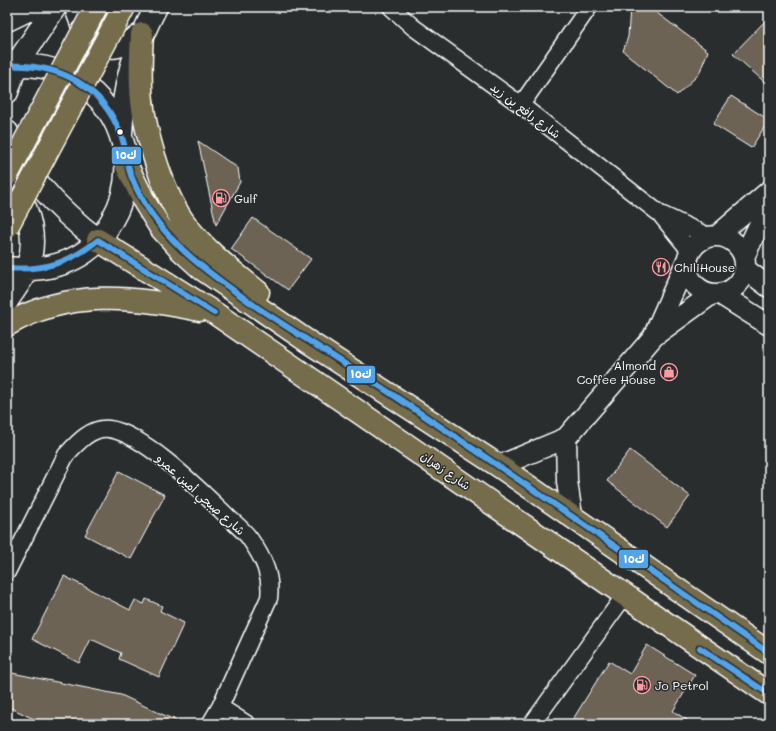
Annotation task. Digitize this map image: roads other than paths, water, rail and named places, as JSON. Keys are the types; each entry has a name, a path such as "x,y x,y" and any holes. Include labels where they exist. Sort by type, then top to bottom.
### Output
{"main road":[{"path":"7,20 34,7"},
{"path":"7,92 11,66 55,7"},
{"path":"76,7 88,34 93,40 106,47 122,46 142,34"},
{"path":"7,301 17,269 31,255 33,240 30,221 24,204 7,175 96,7"},
{"path":"7,226 124,7"},
{"path":"156,7 142,34 128,73 122,112 121,135 127,166 144,203 160,227 181,250 202,269 307,341 499,466 769,653"},
{"path":"142,34 141,87 143,106 164,188 193,234 272,305 307,341"},
{"path":"11,66 44,67 59,71 86,86 107,108 121,135"},
{"path":"7,132 12,145 46,191 69,217 98,240"},
{"path":"17,269 39,269 58,265 85,252 98,240 117,212 125,190 127,166"},
{"name":"شارع زهران","path":"98,240 216,314 769,694"},
{"path":"7,325 37,310 53,305 96,298 129,298 165,302 216,314"}],"street":[{"name":"شارع رافع بن زيد","path":"391,7 413,27 521,105 660,214 714,236"},
{"path":"521,105 589,7"},
{"path":"654,336 689,256 702,239 714,236 769,190"},
{"path":"499,466 566,438 654,336 716,294 729,291 737,286 744,263 769,204"},
{"name":"شارع رافع بن زيد","path":"660,214 689,256"},
{"path":"714,236 734,242 740,249 744,263 769,287"},
{"path":"689,256 687,271 692,282 700,290 716,294 769,325"},
{"name":"شارع صبحي أمين عمرو","path":"7,572 66,455 81,439 95,431 108,429 117,432 154,452 181,473 249,538 268,572 271,584 269,598 220,706 210,724"},
{"path":"566,438 568,481 572,516"},
{"path":"532,724 625,595"},
{"path":"220,706 247,724"}],"place":[{"name":"Gulf","path":"221,198"},
{"name":"ChiliHouse","path":"661,267"},
{"name":"Almond Coffee House","path":"669,372"},
{"name":"Jo Petrol","path":"642,685"}]}
